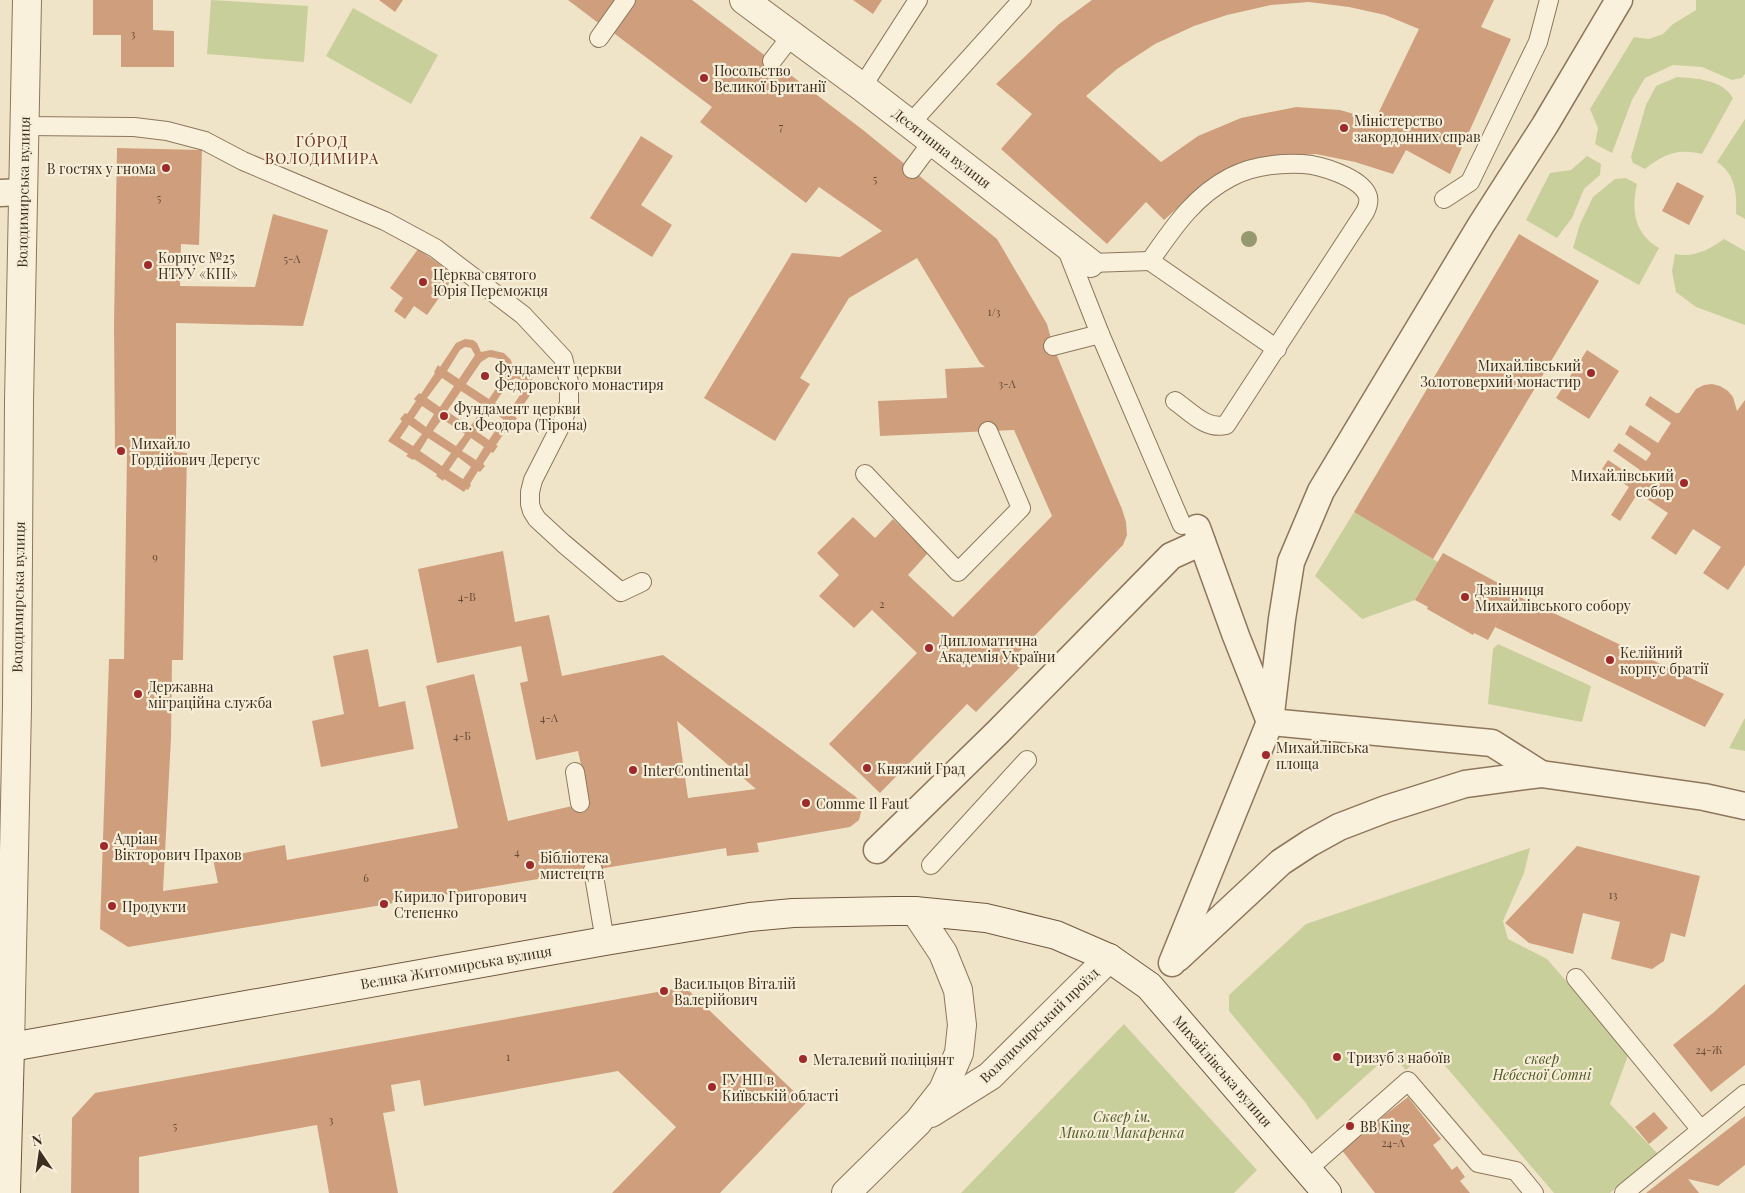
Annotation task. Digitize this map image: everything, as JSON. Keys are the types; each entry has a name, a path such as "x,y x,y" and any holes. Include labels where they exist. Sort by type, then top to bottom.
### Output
{"street":[{"name":"Володимирська вулиця","path":"6,1193 5,1048 17,707 11,192 24,126 27,0"},
{"name":"Десятинна вулиця","path":"744,0 862,87 1090,263"},
{"path":"1619,0 1550,117 1482,225 1321,491 1291,562 1282,619 1270,722 1172,963 1281,862 1310,843 1339,827 1386,809 1465,784 1541,774 1704,797 1745,806"},
{"path":"877,850 1005,725 1194,532 1270,722"},
{"path":"1270,722 1492,743 1541,774"},
{"path":"915,911 986,918 1056,935 1109,958"},
{"name":"Велика Житомирська вулиця","path":"5,1048 750,916 793,913 915,911"},
{"name":"Володимирський проїзд","path":"846,1193 918,1122 943,1090 959,1053 962,1025 958,990 943,953 915,911"},
{"name":"Володимирський проїзд","path":"918,1122 990,1076 1109,958"},
{"name":"Михайлівська вулиця","path":"1109,958 1150,986 1327,1193"}],"lane":[{"path":"599,38 626,0"},
{"path":"862,87 918,0"},
{"path":"910,124 1022,0"},
{"path":"1444,199 1470,182 1538,42 1549,0"},
{"path":"772,61 792,35"},
{"path":"24,126 134,127 167,131 205,141 243,161 384,221 435,248 523,315 563,358 569,382 569,403 562,423 534,480 530,492 532,511 537,519 563,543 621,592 642,582"},
{"path":"912,169 935,143"},
{"path":"1175,401 1208,425 1217,428 1226,425 1277,349 1365,212 1369,204 1368,196 1359,185 1347,177 1327,169 1304,164 1278,164 1233,176 1210,189 1192,205 1150,262 1277,349"},
{"path":"1064,243 1100,334 1194,532"},
{"name":"Десятинна вулиця","path":"1090,263 1150,262"},
{"path":"1053,346 1100,334"},
{"path":"865,474 958,572 1021,508 988,431"},
{"path":"931,865 1027,760"},
{"path":"575,772 580,804"},
{"path":"593,870 605,941"},
{"path":"1576,978 1701,1130"},
{"path":"1308,1169 1408,1081 1478,1162 1516,1171 1534,1193"},
{"path":"1624,1193 1745,1094"}],"green space":[{"path":"211,0 308,6 304,62 207,54"},
{"path":"1696,0 1745,0 1745,74 1742,78 1732,80 1702,67 1673,65 1645,78 1632,100 1612,153 1595,144 1598,128 1590,109 1634,37 1649,39 1663,34 1673,24 1696,10"},
{"path":"353,8 438,55 411,104 326,56"},
{"path":"1677,77 1700,79 1716,84 1723,87 1733,98 1702,154 1678,152 1658,159 1645,169 1633,163 1631,157 1646,105 1656,86"},
{"path":"1745,119 1745,219 1736,214 1736,200 1732,179 1717,162"},
{"path":"1587,156 1601,164 1600,175 1584,189 1572,218 1557,238 1526,220 1550,173 1571,170"},
{"path":"1626,178 1637,184 1634,203 1639,228 1644,236 1659,248 1639,285 1573,248 1580,224 1593,197 1615,179"},
{"path":"1724,239 1745,251 1745,325 1696,307 1676,292 1672,271 1675,254 1688,255 1701,252 1713,247"},
{"path":"1354,512 1438,562 1415,600 1362,619 1315,576"},
{"path":"1498,644 1591,686 1582,722 1488,704 1493,649"},
{"path":"1745,718 1745,751 1729,748"},
{"name":"сквер Небесної Сотні","path":"1530,848 1524,873 1503,921 1508,939 1547,959 1629,1053 1610,1104 1658,1154 1610,1193 1554,1193 1430,1048 1406,1070 1390,1054 1317,1120 1305,1102 1229,1011 1229,995 1306,924"},
{"name":"Сквер ім. Миколи Макаренка","path":"1124,1024 1257,1170 1234,1193 961,1193"}],"building":[{"path":"93,0 153,0 153,30 174,31 174,67 121,67 121,35 93,35"},
{"path":"379,0 403,0 395,12"},
{"path":"568,0 619,0 601,25"},
{"path":"634,0 692,0 863,130 997,239 1047,324 1053,346 1122,509 1127,535 1123,545 1017,654 1025,662 976,712 967,704 880,793 829,744 917,653 872,610 854,628 819,596 839,575 817,553 853,517 875,538 893,519 928,553 908,575 953,617 1052,516 1014,430 880,436 878,401 947,398 945,369 985,367 980,363 917,258 849,298 800,378 810,384 775,441 704,398 792,253 840,257 882,231 819,187 806,203 700,122 712,107 611,31"},
{"path":"853,0 882,0 873,14"},
{"name":"Міністерство закордонних справ","path":"1092,0 1494,0 1481,27 1511,39 1450,174 1406,150 1393,174 1355,162 1316,154 1270,157 1228,170 1194,193 1164,220 1146,202 1107,244 1001,149 1032,114 996,84 1059,24","holes":["1309,2 1349,7 1385,15 1419,29 1375,120 1340,110 1296,107 1241,118 1198,136 1161,162 1086,96 1117,69 1155,44 1194,26 1227,15 1271,5"]},
{"path":"641,136 673,156 641,205 672,225 652,257 590,218"},
{"path":"117,148 202,150 199,245 181,244 180,286 255,287 273,214 328,230 303,326 176,323 176,452 187,453 183,660 172,660 171,738 163,891 218,883 213,859 285,845 287,860 458,828 426,686 474,674 508,821 589,802 578,751 536,760 520,683 528,681 521,646 437,663 418,569 503,551 515,622 549,615 562,676 663,655 856,797 862,808 859,820 850,827 757,843 759,852 727,856 726,848 128,947 100,929 109,659 124,659 127,452 115,453 114,323","holes":["677,721 756,789 688,798"]},
{"path":"1677,182 1704,196 1689,225 1662,211"},
{"path":"1519,234 1599,281 1433,559 1354,512"},
{"name":"Церква святого Юрія Переможця","path":"418,249 455,275 427,315 414,306 405,319 394,311 403,298 390,288"},
{"name":"Фундамент церкви св. Феодора (Тірона)","path":"465,339 473,340 477,343 481,352 491,350 504,353 511,360 514,371 521,371 527,374 532,379 534,386 533,391 515,417 517,418 513,425 511,423 496,445 498,446 493,453 491,452 483,464 485,466 480,472 478,471 468,490 466,489 464,492 444,479 443,481 436,476 437,474 406,456 408,454 388,441 402,421 400,419 405,413 407,414 416,401 414,399 419,393 421,394 438,365 440,367 456,343","holes":["465,347 471,348 475,355 459,379 447,371 460,350","489,357 500,360 505,366 506,372 489,399 466,384 481,362","442,378 454,386 440,407 427,398","516,378 523,381 525,387 509,412 495,403 510,381","461,391 484,406 470,427 447,411","422,406 434,414 426,427 414,418","490,410 503,419 489,440 476,431","442,419 465,434 456,446 433,431","409,425 422,434 413,446 400,438","428,438 451,453 442,466 420,451","471,438 484,447 476,460 462,451","458,457 471,467 463,479 449,470"]},
{"path":"1587,350 1619,371 1589,419 1556,398"},
{"name":"Михайлівський собор","path":"1712,384 1728,391 1733,397 1737,411 1745,400 1745,565 1728,590 1703,573 1721,547 1693,529 1676,555 1651,538 1668,513 1638,493 1620,521 1611,515 1629,487 1602,469 1608,460 1635,478 1640,470 1613,451 1619,443 1646,461 1651,454 1625,434 1630,425 1658,443 1671,423 1645,405 1650,396 1676,413 1679,413 1696,389"},
{"name":"Келійний корпус братії","path":"1443,553 1502,585 1501,587 1509,592 1724,694 1705,727 1495,627 1488,640 1474,633 1473,635 1427,609 1428,607 1415,600"},
{"path":"368,649 379,707 405,701 414,749 321,767 312,721 344,714 333,656"},
{"path":"1577,846 1700,876 1685,937 1671,933 1664,961 1652,969 1611,959 1620,922 1583,913 1573,954 1529,943 1505,923"},
{"path":"1745,984 1745,1065 1711,1092 1673,1045"},
{"path":"685,987 806,1103 720,1193 612,1193 676,1127 618,1071 424,1106 420,1080 391,1085 395,1111 383,1113 398,1193 329,1193 317,1125 139,1157 139,1193 71,1193 72,1118 95,1093"},
{"path":"1408,1097 1441,1139 1433,1145 1452,1170 1457,1166 1465,1177 1460,1181 1470,1193 1375,1193 1341,1149"},
{"path":"1654,1112 1668,1128 1649,1144 1635,1127"},
{"path":"1745,1116 1745,1165 1718,1186 1688,1179 1699,1193 1646,1193"}],"place":[{"name":"Посольство Великої Британії","path":"704,78"},
{"name":"Міністерство закордонних справ","path":"1344,128"},
{"name":"В гостях у гнома","path":"166,168"},
{"name":"Корпус №25 НТУУ «КПІ»","path":"148,265"},
{"name":"Церква святого Юрія Переможця","path":"423,282"},
{"name":"Михайлівський Золотоверхий монастир","path":"1591,373"},
{"name":"Фундамент церкви Федоровского монастиря","path":"485,376"},
{"name":"Фундамент церкви св. Феодора (Тірона)","path":"444,416"},
{"name":"Михайло Гордійович Дерегус","path":"121,451"},
{"name":"Михайлівський собор","path":"1684,483"},
{"name":"Дзвінниця Михайлівського собору","path":"1465,597"},
{"name":"Дипломатична Академія України","path":"929,648"},
{"name":"Келійний корпус братії","path":"1610,660"},
{"name":"Державна міграційна служба","path":"138,694"},
{"name":"Михайлівська площа","path":"1266,755"},
{"name":"Княжий Град","path":"867,768"},
{"name":"InterContinental","path":"633,770"},
{"name":"Comme Il Faut","path":"806,803"},
{"name":"Адріан Вікторович Прахов","path":"104,846"},
{"name":"Бібліотека мистецтв","path":"530,865"},
{"name":"Кирило Григорович Степенко","path":"384,904"},
{"name":"Продукти","path":"112,906"},
{"name":"Васильцов Віталій Валерійович","path":"664,991"},
{"name":"Тризуб з набоїв","path":"1337,1057"},
{"name":"Металевий поліціянт","path":"803,1059"},
{"name":"ГУ НП в Київській області","path":"712,1087"},
{"name":"BB King","path":"1350,1126"}],"district":[{"name":"ГО́РОД ВОЛОДИМИРА","path":"322,150"}]}
